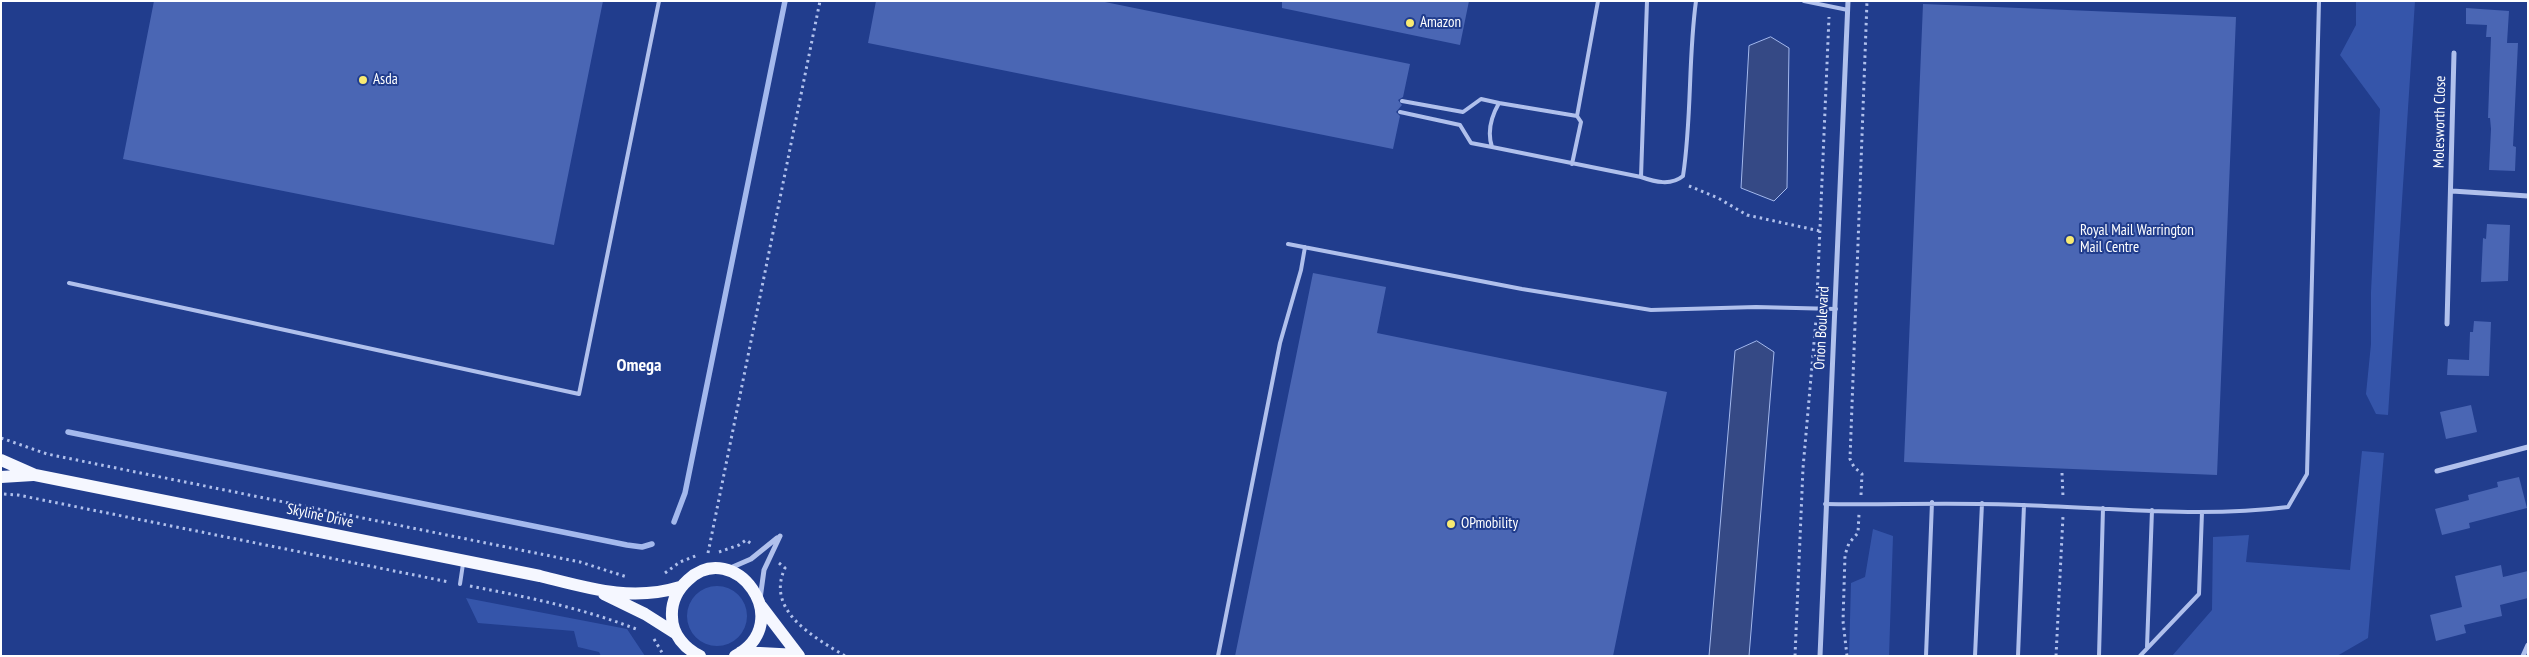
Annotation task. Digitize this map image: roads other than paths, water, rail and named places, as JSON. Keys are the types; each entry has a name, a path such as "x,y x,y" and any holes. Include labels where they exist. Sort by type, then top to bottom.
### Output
{"main road":[{"name":"Skyline Drive","path":"1,460 35,475 540,576 597,590 639,595 663,592 680,587"},
{"name":"Skyline Drive","path":"1,477 35,475"},
{"path":"700,656 684,650 675,633 672,609 680,587 690,578 701,572 725,570 746,580 755,590 761,604 799,656"},
{"name":"Skyline Drive","path":"597,590 647,615 675,633"},
{"path":"738,654 752,642 759,630 761,604"},
{"path":"738,654 799,656"}],"street":[{"name":"Orion Boulevard","path":"1820,656 1848,1"},
{"name":"Molesworth Close","path":"2447,324 2452,191 2454,53"},
{"path":"2452,191 2528,196"},
{"path":"2437,472 2528,447"},
{"path":"725,570 751,559 780,536 764,570 761,582 761,604"},
{"path":"2523,656 2528,645"}],"lane":[{"path":"69,283 580,394 659,1"},
{"path":"1572,164 1581,122 1577,116 1598,1"},
{"path":"1641,177 1647,1"},
{"path":"1400,112 1460,125 1471,143 1641,177 1654,182 1676,181 1683,176 1687,150 1692,28 1696,1"},
{"path":"1804,1 1848,10"},
{"path":"1825,504 1982,503 2202,512 2255,511 2288,507 2307,474 2320,1"},
{"path":"1402,101 1463,112 1481,99 1577,116"},
{"path":"1492,148 1488,137 1493,112 1499,103"},
{"path":"1288,244 1522,289 1651,310 1756,307 1836,309"},
{"path":"1218,656 1280,343 1301,270 1305,247"},
{"path":"1926,656 1932,502"},
{"path":"1975,656 1982,503"},
{"path":"2018,656 2024,505"},
{"path":"2099,656 2104,508"},
{"path":"2148,647 2152,510"},
{"path":"2140,656 2199,594 2202,512"},
{"path":"460,584 463,562"}],"waterway":[{"path":"674,522 685,493 785,1"},
{"path":"68,432 627,545 642,547 652,544"}],"place":[{"name":"Amazon","path":"1410,23"},
{"name":"Asda","path":"363,80"},
{"name":"Royal Mail Warrington Mail Centre","path":"2070,240"},
{"name":"OPmobility","path":"1451,524"}],"district":[{"name":"Omega","path":"639,366"}]}
